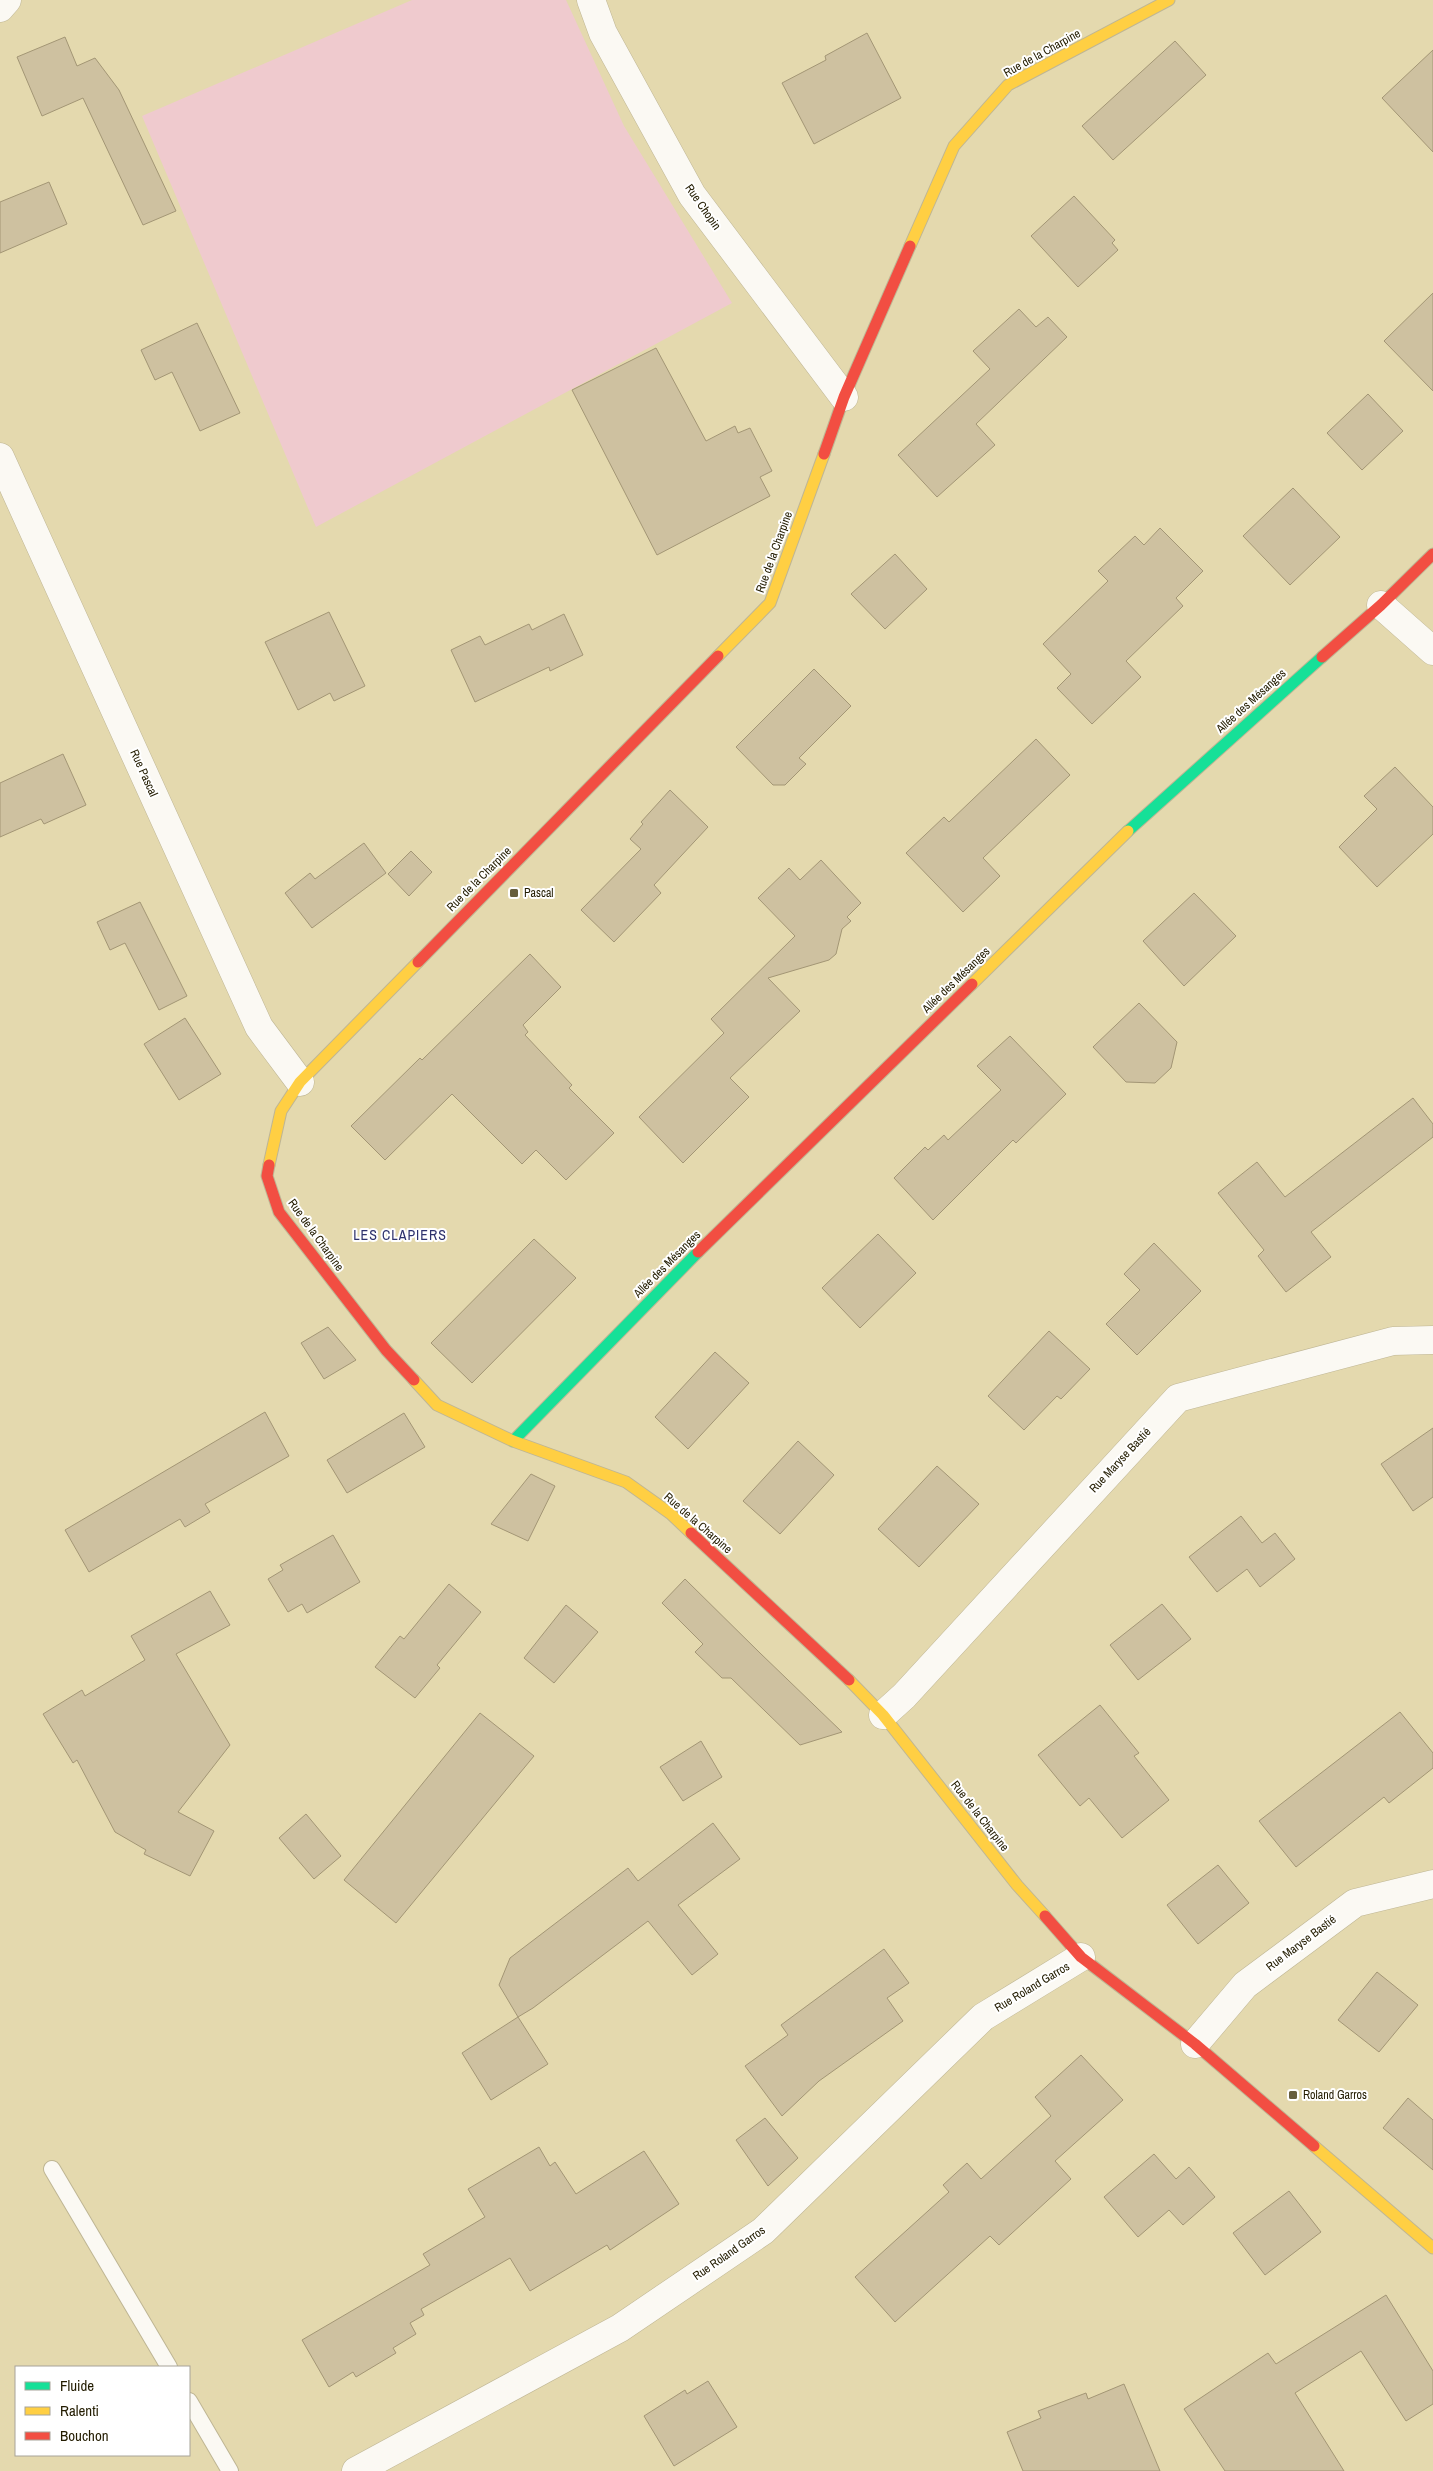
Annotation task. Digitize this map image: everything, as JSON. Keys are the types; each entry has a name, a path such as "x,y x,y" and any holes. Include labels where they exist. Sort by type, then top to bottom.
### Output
{"street":[{"path":"0,8 7,0"},
{"name":"Rue Chopin","path":"590,0 603,33 692,195 844,397"},
{"name":"Rue de la Charpine","path":"1169,0 1008,85 954,146 844,397 770,603 300,1082 282,1111 272,1143 266,1176 279,1212 386,1350 437,1405 513,1441 626,1482 671,1514 861,1691 883,1715 1017,1885 1081,1957 1195,2044 1433,2248"},
{"name":"Rue Pascal","path":"0,457 259,1027 300,1082"},
{"name":"Allée des Mésanges","path":"513,1441 646,1304 1150,808 1381,605 1433,554"},
{"path":"1381,605 1433,651"},
{"name":"Rue Maryse Bastié","path":"883,1715 1178,1398 1393,1341 1433,1340"},
{"name":"Rue Maryse Bastié","path":"1195,2044 1245,1985 1355,1903 1433,1884"},
{"name":"Rue Roland Garros","path":"356,2471 620,2328 763,2230 983,2017 1081,1957"}],"lane":[{"path":"52,2169 168,2366"},
{"path":"190,2403 230,2471"}],"shaded area":[{"path":"412,0 566,0 624,126 732,303 316,527 142,116"}],"building":[{"path":"867,33 901,98 814,144 782,83 826,60 825,56"},
{"path":"65,37 77,66 95,58 119,90 176,211 143,225 83,98 42,116 17,57"},
{"path":"1175,41 1206,75 1113,160 1082,126"},
{"path":"1433,50 1433,152 1382,98"},
{"path":"49,182 67,224 0,253 0,202"},
{"path":"1074,196 1115,240 1112,243 1118,250 1078,287 1031,236"},
{"path":"1433,293 1433,391 1384,341"},
{"path":"1019,309 1036,327 1048,317 1067,337 976,424 995,445 937,497 898,455 990,369 973,351"},
{"path":"197,323 240,413 200,431 172,372 155,380 141,350"},
{"path":"656,348 706,441 735,426 738,433 750,428 772,471 760,477 770,496 657,555 572,390"},
{"path":"1368,394 1403,431 1362,470 1327,433"},
{"path":"1293,488 1340,537 1290,585 1243,536"},
{"path":"1160,528 1203,571 1176,598 1183,606 1126,661 1141,677 1092,724 1057,688 1071,674 1043,644 1108,581 1098,571 1135,536 1144,545"},
{"path":"895,554 927,589 885,629 851,594"},
{"path":"329,612 365,686 334,701 330,693 298,710 265,642"},
{"path":"564,614 583,655 550,671 549,667 475,702 451,650 480,636 485,645 529,624 532,630"},
{"path":"814,669 851,706 799,758 806,764 785,785 773,785 736,747"},
{"path":"1036,739 1070,775 983,858 1000,876 963,912 906,853 944,817 949,822"},
{"path":"63,754 86,805 44,824 41,819 0,837 0,783"},
{"path":"1395,767 1433,807 1433,834 1377,887 1339,847 1377,809 1364,796"},
{"path":"670,790 708,827 654,885 661,893 614,942 581,910 641,849 630,839 643,824 641,822"},
{"path":"364,843 386,873 312,928 285,893 310,873 315,879"},
{"path":"411,851 432,872 409,896 388,874"},
{"path":"821,860 861,903 847,917 851,921 842,929 836,954 829,960 768,978 800,1011 730,1078 749,1097 683,1163 639,1117 724,1033 711,1019 795,936 758,898 789,868 800,880"},
{"path":"1194,893 1236,936 1184,986 1143,941"},
{"path":"140,902 187,996 159,1010 125,943 110,950 97,922"},
{"path":"530,954 561,987 523,1025 528,1032 525,1035 572,1085 569,1088 614,1133 566,1180 536,1150 522,1164 452,1094 385,1160 351,1126 420,1058 422,1060"},
{"path":"1139,1003 1177,1042 1171,1068 1155,1083 1126,1082 1093,1047"},
{"path":"185,1018 221,1074 179,1100 144,1044"},
{"path":"1010,1036 1066,1094 1016,1143 1013,1140 933,1220 894,1178 925,1147 928,1150 944,1135 948,1140 1001,1090 977,1066"},
{"path":"1413,1098 1433,1124 1433,1137 1311,1232 1331,1257 1286,1292 1258,1256 1264,1250 1218,1193 1257,1162 1285,1197"},
{"path":"878,1234 916,1273 860,1328 822,1288"},
{"path":"534,1239 576,1278 472,1383 431,1343"},
{"path":"1154,1243 1201,1291 1137,1355 1106,1324 1140,1290 1124,1274"},
{"path":"328,1327 356,1360 324,1379 301,1343"},
{"path":"1049,1331 1090,1369 1061,1399 1057,1396 1024,1430 988,1396"},
{"path":"715,1352 749,1383 688,1449 655,1417"},
{"path":"265,1412 289,1456 205,1504 210,1512 185,1527 180,1519 89,1572 65,1530"},
{"path":"404,1413 425,1447 347,1493 327,1460"},
{"path":"1433,1428 1433,1497 1413,1511 1381,1464"},
{"path":"798,1441 834,1475 780,1534 743,1501"},
{"path":"937,1466 979,1504 919,1567 878,1529"},
{"path":"531,1474 555,1486 528,1541 491,1524"},
{"path":"1241,1516 1262,1543 1275,1533 1295,1559 1260,1587 1247,1569 1217,1592 1189,1557"},
{"path":"333,1535 360,1582 307,1613 302,1604 288,1612 268,1579 283,1570 280,1565"},
{"path":"685,1579 842,1732 800,1745 731,1678 722,1678 695,1652 703,1644 662,1603"},
{"path":"449,1584 481,1612 437,1665 440,1668 415,1698 375,1667 400,1636 404,1639"},
{"path":"210,1591 230,1625 176,1654 230,1745 178,1812 214,1831 190,1876 144,1854 146,1850 115,1832 77,1760 73,1763 43,1714 82,1690 85,1696 145,1660 131,1636"},
{"path":"1162,1604 1191,1639 1138,1680 1110,1645"},
{"path":"566,1605 598,1632 554,1683 524,1658"},
{"path":"1100,1705 1139,1753 1134,1756 1169,1800 1122,1838 1089,1798 1080,1806 1038,1755"},
{"path":"1400,1712 1433,1753 1433,1768 1389,1803 1384,1797 1296,1867 1259,1821"},
{"path":"480,1713 534,1756 396,1923 344,1880"},
{"path":"701,1741 722,1777 683,1801 660,1767"},
{"path":"306,1814 341,1856 314,1879 279,1838"},
{"path":"713,1823 740,1859 678,1905 718,1954 692,1975 648,1921 533,2008 518,2017 499,1985 510,1958 628,1868 638,1881"},
{"path":"1218,1865 1249,1903 1198,1944 1167,1905"},
{"path":"884,1949 909,1983 887,1998 903,2021 819,2081 782,2116 745,2066 788,2035 781,2025"},
{"path":"1377,1972 1418,2005 1379,2052 1338,2020"},
{"path":"518,2017 548,2064 491,2100 462,2053"},
{"path":"1081,2055 1123,2100 1055,2161 1071,2179 999,2245 990,2236 895,2322 855,2277 949,2192 943,2185 967,2163 981,2179 1051,2116 1035,2097"},
{"path":"1408,2098 1433,2120 1433,2170 1383,2128"},
{"path":"765,2118 798,2158 768,2186 736,2140"},
{"path":"539,2147 550,2166 555,2162 576,2194 644,2151 679,2204 610,2250 607,2245 530,2291 510,2258 421,2309 424,2315 410,2323 416,2334 393,2348 396,2353 356,2377 353,2372 329,2387 302,2340 430,2265 423,2254 485,2217 468,2189"},
{"path":"1154,2154 1176,2179 1189,2167 1215,2197 1183,2225 1169,2210 1138,2237 1104,2197"},
{"path":"1289,2191 1321,2232 1265,2275 1233,2233"},
{"path":"1386,2295 1433,2371 1433,2404 1406,2421 1361,2351 1295,2393 1344,2471 1225,2471 1184,2409 1268,2353 1276,2364"},
{"path":"708,2381 737,2427 674,2466 644,2416 685,2390 687,2394"},
{"path":"1124,2384 1160,2471 1023,2471 1007,2432 1041,2418 1038,2411 1086,2393 1088,2399"}],"traffic: fast":[{"path":"1128,831 1322,657"},
{"path":"513,1441 698,1252"}],"traffic: slow":[{"path":"910,246 954,146 1008,85 1169,0"},
{"path":"718,656 770,603 824,454"},
{"path":"972,984 1128,831"},
{"path":"269,1165 281,1111 300,1082 418,962"},
{"path":"414,1380 437,1405 513,1441 626,1482 671,1514 691,1533"},
{"path":"849,1680 883,1715 1017,1885 1045,1916"},
{"path":"1314,2146 1433,2248"}],"traffic: jam":[{"path":"824,454 844,397 910,246"},
{"path":"1322,657 1381,605 1433,554"},
{"path":"418,962 718,656"},
{"path":"698,1252 972,984"},
{"path":"269,1165 267,1176 279,1212 386,1350 414,1380"},
{"path":"691,1533 849,1680"},
{"path":"1045,1916 1081,1957 1195,2044 1314,2146"}],"place":[{"name":"Pascal","path":"514,893"},
{"name":"Roland Garros","path":"1293,2095"}],"district":[{"name":"LES CLAPIERS","path":"400,1235"}]}
